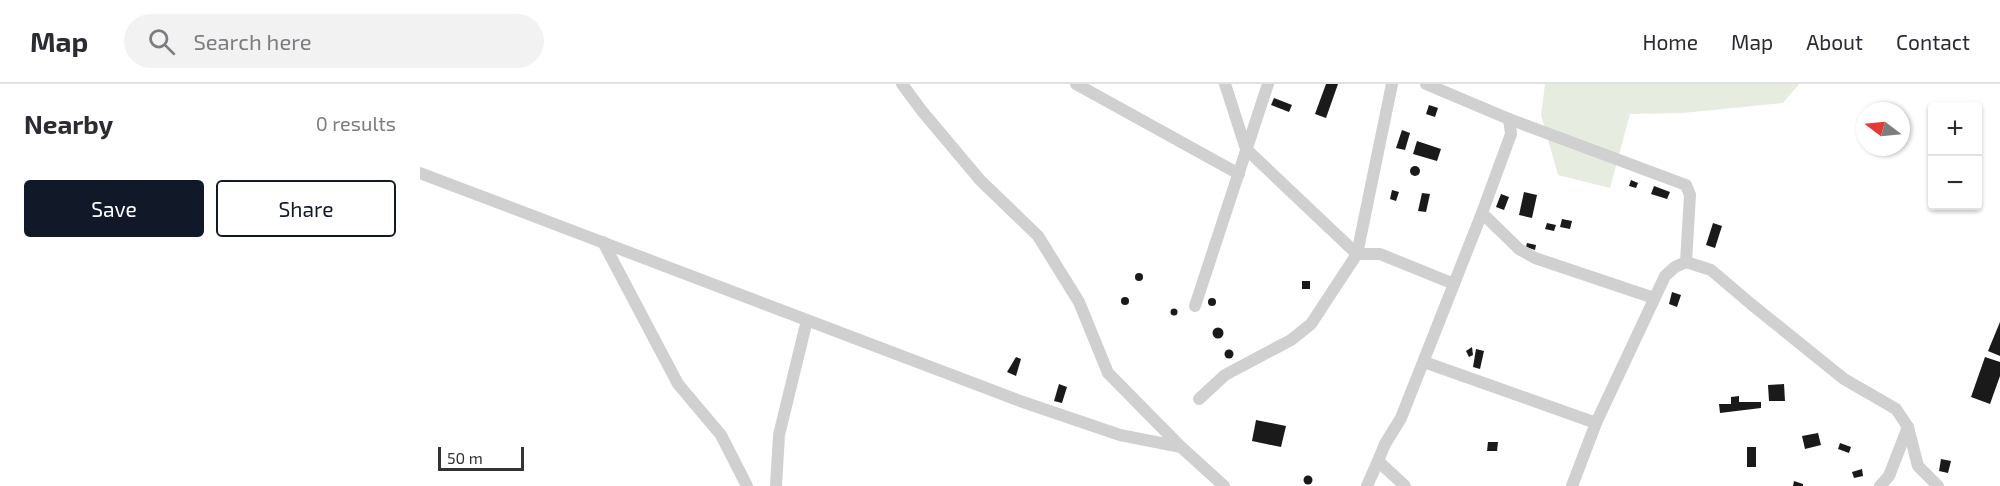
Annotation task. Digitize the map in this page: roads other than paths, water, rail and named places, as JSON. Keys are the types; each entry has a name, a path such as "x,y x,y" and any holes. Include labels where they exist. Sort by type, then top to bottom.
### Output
{"street":[{"path":"902,84 921,111 980,180 1038,236 1078,302 1108,373 1180,447 1224,486"},
{"path":"1225,84 1246,149 1357,254 1380,254 1454,284"},
{"path":"1195,306 1268,84"},
{"path":"1199,399 1225,375 1291,340 1311,324 1357,254 1392,84"},
{"path":"1426,84 1509,120 1675,179 1686,185 1690,195 1686,262"},
{"path":"1080,85 1239,174"},
{"path":"1367,486 1384,444 1401,418 1482,213 1510,134 1509,120"},
{"path":"420,172 1020,401 1120,435 1180,447"},
{"path":"1482,213 1519,249 1535,258 1654,298"},
{"path":"603,242 678,384 721,435 747,486"},
{"path":"1572,486 1596,423 1665,276 1675,267 1686,262 1711,270 1844,379 1896,410 1908,427 1918,466 1938,486"},
{"path":"776,486 779,435 807,320"},
{"path":"1424,362 1596,423"},
{"path":"1880,486 1889,476 1908,427"},
{"path":"1378,461 1405,486"}]}
